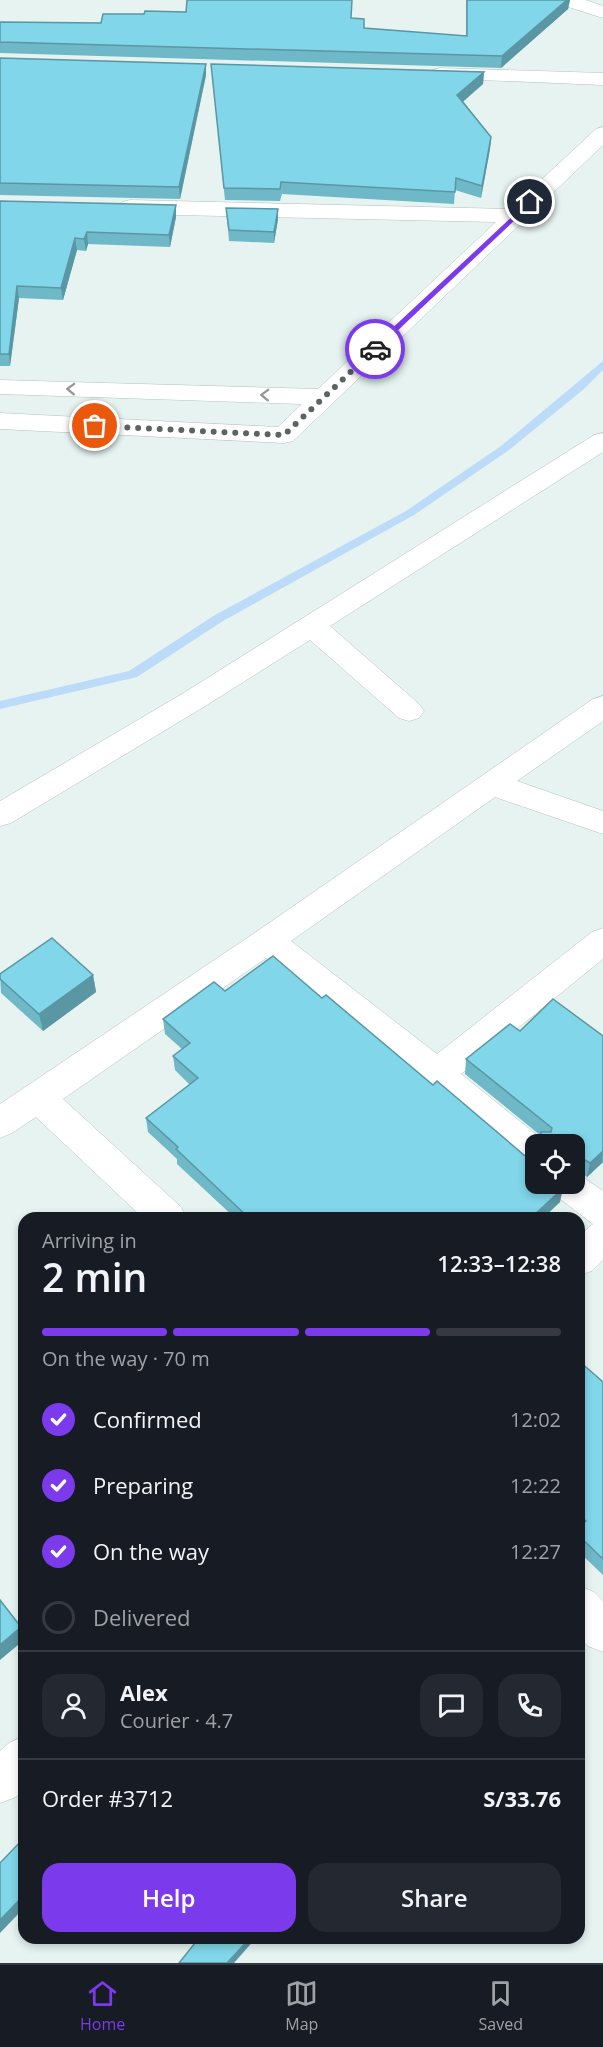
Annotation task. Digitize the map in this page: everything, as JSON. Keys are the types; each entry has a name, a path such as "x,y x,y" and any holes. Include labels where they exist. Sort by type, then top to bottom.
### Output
{"street":[{"path":"566,0 603,12"},
{"path":"426,74 603,79"},
{"path":"0,421 284,435 603,133"},
{"path":"108,207 516,216"},
{"path":"0,387 324,397"},
{"path":"0,815 192,701 603,441"},
{"path":"311,625 409,711"},
{"path":"0,1123 267,941 603,706"},
{"path":"490,784 603,824"},
{"path":"267,941 525,1147"},
{"path":"436,1074 603,941"},
{"path":"38,1097 162,1212"},
{"path":"580,1194 603,1212"},
{"path":"585,1254 603,1237"},
{"path":"585,1614 603,1631"},
{"path":"0,1780 18,1764"}],"building":[{"path":"187,0 352,0 351,18 364,19 364,28 467,36 467,0 567,0 502,56 0,42 0,22 101,23 103,14 144,14 145,11 186,12"},
{"path":"0,58 206,64 179,187 0,183"},
{"path":"211,64 484,72 457,95 491,137 482,186 456,178 455,192 281,182 280,189 224,188"},
{"path":"0,201 176,205 169,235 87,232 84,239 75,238 61,288 17,286 9,354 0,354"},
{"path":"226,208 278,209 274,232 229,230"},
{"path":"52,938 93,975 39,1014 0,979 0,974"},
{"path":"273,956 322,998 326,995 433,1085 437,1081 525,1155 525,1194 557,1194 537,1212 243,1212 146,1118 198,1078 173,1056 190,1043 163,1019 214,982 225,991"},
{"path":"553,999 603,1036 603,1151 590,1163 585,1160 585,1134 541,1134 541,1132 551,1132 552,1128 466,1059 510,1024 520,1031"},
{"path":"585,1366 603,1382 603,1559 585,1542"},
{"path":"0,1600 18,1623 18,1630 0,1645"},
{"path":"18,1844 18,1901 0,1920 0,1863"},
{"path":"194,1944 244,1944 227,1963 179,1963"}],"waterway":[{"path":"0,705 133,674 219,618 410,513 505,448 580,387 603,364"}],"way so far":[{"path":"95,426 284,435 375,349"}],"route":[{"path":"375,349 530,202"}]}
